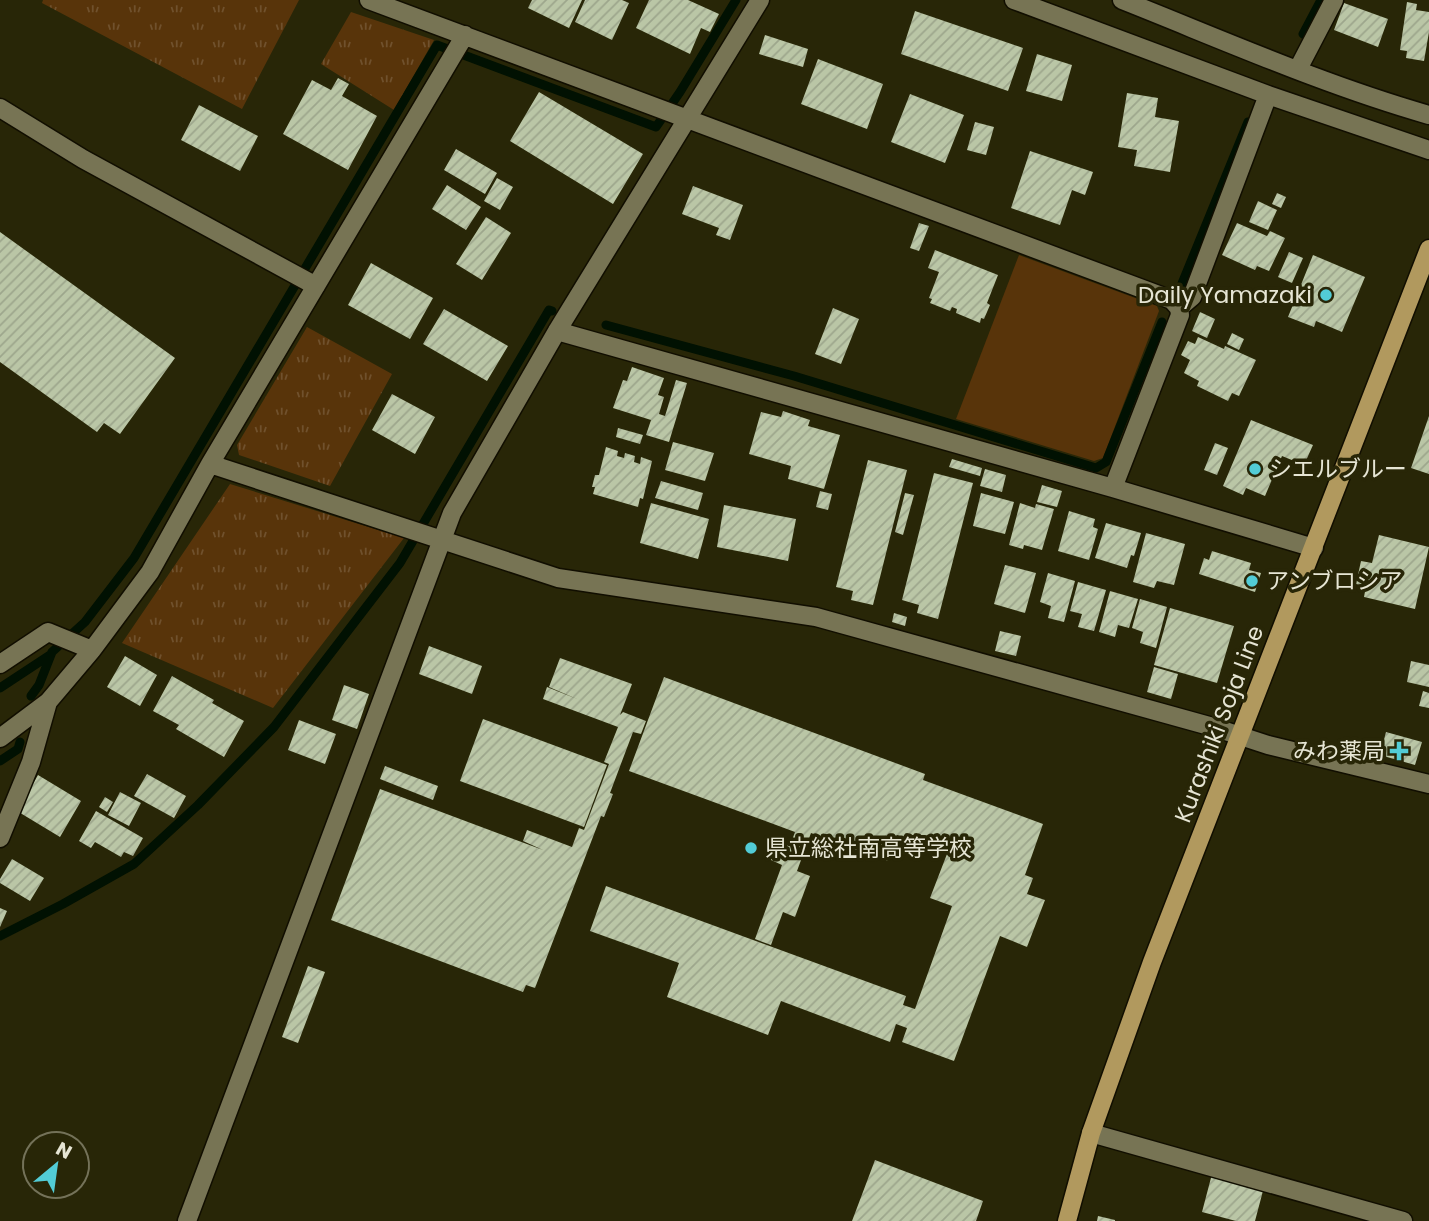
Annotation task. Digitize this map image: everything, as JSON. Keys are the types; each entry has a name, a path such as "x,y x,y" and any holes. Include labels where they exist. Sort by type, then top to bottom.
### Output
{"main road":[{"name":"Kurashiki Soja Line","path":"1067,1221 1091,1133 1152,962 1429,249"}],"street":[{"path":"369,0 459,46 674,114 1171,300 1179,308"},
{"path":"187,1221 452,513 557,331 674,114 741,33 760,0"},
{"path":"1014,0 1268,95 1429,150"},
{"path":"1122,0 1298,69 1429,115"},
{"path":"1298,69 1334,0"},
{"path":"0,738 48,702 92,650 150,572 210,464 305,280 459,46"},
{"path":"1113,488 1177,321 1179,308 1192,297 1268,95"},
{"path":"0,108 83,159 305,280"},
{"path":"557,331 1113,488 1314,548"},
{"path":"210,464 558,578 816,617 1241,736 1268,746 1429,784"},
{"path":"0,664 48,632 92,650"},
{"path":"0,838 32,762 48,702"},
{"path":"1091,1133 1403,1221"}],"green space":[{"path":"43,0 299,0 242,109 42,3"},
{"path":"351,12 434,40 394,110 321,64"},
{"path":"1019,255 1157,306 1159,311 1103,458 1094,461 956,419"},
{"path":"307,327 392,374 330,486 239,455 237,445"},
{"path":"230,484 404,538 273,708 122,643"}],"building":[{"path":"532,0 582,0 569,28 528,8"},
{"path":"585,0 622,0 629,3 612,40 575,22"},
{"path":"649,0 688,0 719,14 710,32 701,28 690,54 636,28"},
{"path":"1407,2 1417,4 1416,10 1429,12 1424,61 1406,58 1407,51 1400,50"},
{"path":"1344,3 1388,19 1378,47 1334,30"},
{"path":"915,11 1023,48 1008,91 901,54"},
{"path":"765,35 808,49 803,67 759,54"},
{"path":"1037,54 1072,65 1062,101 1026,91"},
{"path":"818,59 883,84 867,129 801,104"},
{"path":"338,78 349,84 342,96 377,116 348,170 283,134 312,80 331,90"},
{"path":"539,92 643,154 613,204 510,141"},
{"path":"1127,93 1158,98 1155,117 1179,121 1170,172 1134,166 1137,150 1118,147"},
{"path":"910,94 964,115 945,163 891,142"},
{"path":"199,105 258,136 240,171 181,140"},
{"path":"975,122 994,127 986,155 967,150"},
{"path":"456,149 497,173 485,194 444,170"},
{"path":"1030,151 1093,172 1085,195 1072,190 1060,225 1011,208"},
{"path":"497,178 513,187 500,210 484,201"},
{"path":"447,185 481,207 466,230 432,209"},
{"path":"693,186 743,205 730,240 716,235 719,228 682,214"},
{"path":"1277,193 1286,197 1281,208 1272,204"},
{"path":"1258,201 1277,210 1268,230 1249,222"},
{"path":"486,217 511,233 482,280 456,264"},
{"path":"919,223 929,226 919,251 910,248"},
{"path":"1237,223 1267,236 1270,231 1285,238 1269,271 1257,266 1255,270 1222,255"},
{"path":"0,232 175,358 120,434 104,423 97,432 0,362"},
{"path":"935,250 998,275 987,303 990,305 980,323 956,313 957,309 952,307 950,311 930,303 932,299 929,298 939,272 928,268"},
{"path":"1289,252 1303,258 1292,283 1278,277"},
{"path":"1313,255 1365,277 1342,332 1316,321 1314,327 1288,317"},
{"path":"371,263 433,298 410,339 348,305"},
{"path":"833,308 859,319 841,364 815,354"},
{"path":"444,309 508,346 487,381 423,344"},
{"path":"1200,312 1215,319 1207,338 1192,331"},
{"path":"1232,333 1244,339 1239,350 1227,344"},
{"path":"1198,337 1256,360 1239,396 1232,393 1228,401 1197,386 1199,381 1184,373 1190,360 1181,355 1188,341 1195,344"},
{"path":"632,367 664,378 658,395 664,397 659,414 665,416 676,380 687,383 669,442 646,435 651,420 613,408 623,380 627,381"},
{"path":"392,394 435,417 415,454 372,430"},
{"path":"783,411 810,420 808,426 840,435 824,489 788,479 791,466 749,454 761,412 781,417"},
{"path":"1429,416 1429,474 1411,468"},
{"path":"1251,420 1313,445 1304,465 1282,456 1265,496 1246,488 1243,495 1223,486"},
{"path":"618,428 643,435 640,444 616,437"},
{"path":"673,442 714,453 705,481 665,470"},
{"path":"1215,443 1228,448 1217,475 1204,470"},
{"path":"606,447 618,451 617,456 624,458 625,453 635,456 634,462 640,464 641,457 652,461 643,499 640,498 638,507 593,494 595,475 599,475"},
{"path":"952,459 982,468 980,476 949,467"},
{"path":"868,460 907,470 873,605 851,600 853,591 836,587"},
{"path":"985,469 1006,475 1002,492 980,486"},
{"path":"934,473 973,483 938,619 917,613 919,605 902,600"},
{"path":"661,481 703,493 698,510 655,498"},
{"path":"1042,485 1062,491 1057,507 1037,502"},
{"path":"820,491 832,494 828,510 816,507"},
{"path":"905,493 914,495 903,535 895,532"},
{"path":"981,493 1014,502 1005,534 973,526"},
{"path":"651,503 709,519 698,559 640,543"},
{"path":"1020,503 1035,508 1036,504 1054,509 1042,550 1024,545 1023,549 1009,545"},
{"path":"724,505 796,519 788,561 717,547"},
{"path":"1069,511 1095,519 1093,527 1098,529 1089,560 1058,551"},
{"path":"1106,523 1141,533 1127,568 1095,558"},
{"path":"1146,533 1185,544 1174,585 1157,581 1154,588 1133,582"},
{"path":"1379,535 1429,547 1415,609 1364,597 1366,586 1356,584 1361,561 1372,563"},
{"path":"1212,551 1251,563 1249,570 1261,573 1255,592 1199,574 1204,558 1209,560"},
{"path":"1005,565 1036,573 1025,613 994,604"},
{"path":"1048,573 1075,581 1064,622 1048,618 1051,606 1040,602"},
{"path":"1078,582 1106,590 1094,631 1078,627 1082,614 1070,611"},
{"path":"1110,591 1138,599 1129,628 1118,625 1115,637 1099,632"},
{"path":"1140,599 1167,607 1156,648 1140,643 1143,632 1132,628"},
{"path":"1170,608 1234,626 1217,683 1154,665"},
{"path":"894,613 907,617 905,626 892,622"},
{"path":"1000,631 1021,636 1016,656 995,651"},
{"path":"429,646 482,666 472,694 419,674"},
{"path":"125,656 157,675 140,706 107,687"},
{"path":"560,658 632,684 620,715 623,712 646,721 641,734 633,732 610,793 613,794 604,817 601,816 535,988 526,985 523,992 331,920 380,789 543,850 523,841 527,830 572,847 579,828 584,830 609,764 604,762 618,727 543,699 547,687 577,699 549,687"},
{"path":"1411,661 1429,665 1429,687 1407,682"},
{"path":"1154,667 1178,674 1171,699 1147,692"},
{"path":"172,676 244,721 224,757 176,729 179,725 153,711"},
{"path":"664,677 925,774 923,780 1043,824 1025,875 1033,878 1027,894 1045,900 1027,947 1000,936 954,1061 902,1042 907,1028 896,1024 890,1042 781,1001 768,1035 667,997 679,963 590,931 606,886 906,996 903,1005 915,1009 952,906 930,898 947,854 897,835 887,861 811,833 797,871 810,876 795,917 783,912 771,945 755,939 782,865 771,860 779,838 791,843 795,832 629,771"},
{"path":"344,685 369,694 357,729 332,720"},
{"path":"1423,691 1429,693 1429,708 1419,706"},
{"path":"483,719 607,765 584,827 460,781"},
{"path":"299,720 336,734 325,764 288,750"},
{"path":"1386,732 1422,742 1415,765 1380,755"},
{"path":"385,766 438,786 433,800 380,779"},
{"path":"147,774 186,796 174,818 134,796"},
{"path":"38,775 81,801 60,837 17,811"},
{"path":"120,792 141,803 129,826 108,815"},
{"path":"105,797 113,802 107,812 99,807"},
{"path":"96,811 143,838 133,856 124,852 121,857 95,842 91,848 79,841"},
{"path":"12,859 44,878 30,901 0,883"},
{"path":"0,908 7,911 0,927"},
{"path":"308,966 325,972 298,1043 282,1037"},
{"path":"875,1160 983,1201 976,1221 852,1221"},
{"path":"1212,1174 1264,1187 1255,1221 1236,1221 1202,1212"},
{"path":"1098,1216 1115,1220 1115,1221 1097,1221"}],"waterway":[{"path":"31,696 39,685 52,652 85,622 134,558 437,45 656,127 736,0"},
{"path":"1303,34 1321,0"},
{"path":"1181,286 1248,122"},
{"path":"0,936 134,864 198,805 274,727 400,563 549,310 552,311"},
{"path":"606,325 794,376 1096,468 1106,462 1162,322"},
{"path":"0,688 50,655"},
{"path":"0,761 18,749 20,742"}],"place":[{"name":"Daily Yamazaki","path":"1326,295"},
{"name":"シエルブルー","path":"1255,469"},
{"name":"アンブロシア","path":"1252,581"},
{"name":"みわ薬局","path":"1399,751"},
{"name":"県立総社南高等学校","path":"751,848"}]}
